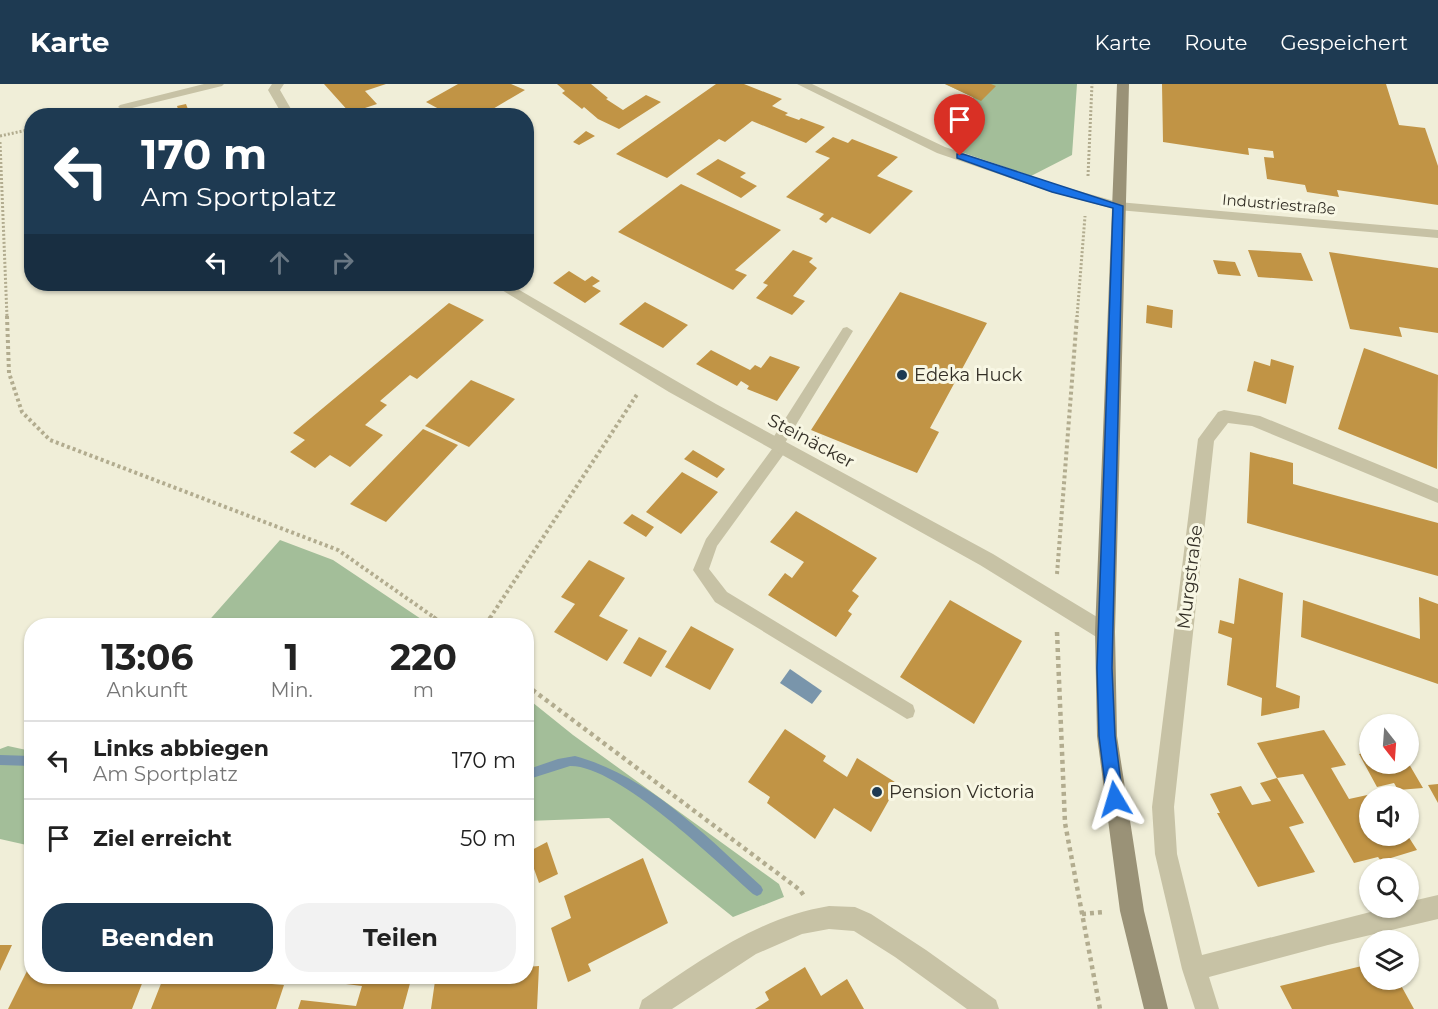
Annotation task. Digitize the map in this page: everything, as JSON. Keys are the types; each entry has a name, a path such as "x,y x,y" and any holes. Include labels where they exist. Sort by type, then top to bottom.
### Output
{"main road":[{"path":"1123,84 1105,632 1107,736 1132,910 1156,1009"}],"street":[{"path":"124,107 218,84"},
{"path":"278,84 274,90 284,108"},
{"name":"Industriestraße","path":"802,84 941,150 1087,199 1118,206 1438,234"},
{"name":"Steinäcker","path":"511,291 650,375 926,524 1055,598 1105,632"},
{"name":"Murgstraße","path":"1208,1009 1194,969 1166,854 1163,807 1206,439 1224,416 1254,420 1438,496"},
{"path":"1194,969 1307,938 1438,907"},
{"path":"651,1009 737,950 793,924 819,919 856,919 894,942 987,1009"}],"lane":[{"path":"847,331 778,446 711,543 701,570 721,597 907,711"}],"path":[{"path":"1092,84 1087,199 1055,598 1065,823 1100,1009"},
{"path":"0,136 24,131"},
{"path":"0,142 9,373 22,412 50,440 338,550 435,618"},
{"path":"490,618 650,375"},
{"path":"534,691 800,890 819,919"}],"green space":[{"path":"945,84 1077,84 1072,155 1031,176 958,151 973,97"},
{"path":"280,540 333,560 420,618 211,618"},
{"path":"534,704 573,735 779,884 784,897 733,917 609,818 534,821"},
{"path":"8,746 24,749 24,844 0,839 0,749"}],"water":[{"path":"790,669 822,691 812,704 780,683"}],"building":[{"path":"324,84 386,84 365,91 377,104 365,108 346,108"},
{"path":"458,84 511,84 525,90 495,108 437,108 426,102"},
{"path":"557,84 591,84 608,98 606,99 623,110 646,95 661,102 619,129 598,119 584,107 582,109 562,93 565,91"},
{"path":"716,84 744,84 782,99 772,106 788,113 785,115 825,127 806,143 752,121 725,142 719,139 667,178 616,154"},
{"path":"945,84 991,84 996,86 981,101"},
{"path":"1162,84 1386,84 1399,125 1425,128 1438,166 1438,205 1337,190 1339,197 1307,192 1305,185 1267,179 1264,157 1274,158 1273,151 1248,148 1249,155 1163,142"},
{"path":"186,104 188,108 178,108 177,106"},
{"path":"586,131 595,136 579,145 573,142"},
{"path":"833,137 848,143 852,139 898,157 877,176 913,191 870,234 832,217 826,223 819,219 824,214 786,197 830,158 815,152"},
{"path":"718,159 746,173 740,177 757,186 741,198 696,174"},
{"path":"681,184 781,230 735,270 747,275 733,290 618,232"},
{"path":"793,250 813,258 809,262 817,268 793,296 805,301 792,315 756,298 768,285 763,283"},
{"path":"1248,250 1301,253 1313,281 1258,277"},
{"path":"1329,252 1438,268 1438,333 1399,327 1402,337 1350,329"},
{"path":"1213,260 1235,262 1241,276 1218,274"},
{"path":"569,271 585,281 592,276 600,281 592,286 601,291 585,303 553,283"},
{"name":"Edeka Huck","path":"900,292 987,323 930,428 939,432 917,473 811,430"},
{"path":"645,302 688,325 663,348 619,324"},
{"path":"449,303 484,320 417,379 410,375 380,401 387,405 365,425 383,435 350,467 330,455 315,468 290,452 305,440 293,433"},
{"path":"1147,305 1173,310 1172,328 1146,323"},
{"path":"1364,348 1438,375 1437,469 1338,429"},
{"path":"711,350 750,370 755,365 761,368 770,356 800,367 777,401 747,389 749,386 741,381 737,386 696,364"},
{"path":"1271,359 1294,366 1286,404 1247,391 1254,361 1270,366"},
{"path":"471,380 515,399 469,447 425,426"},
{"path":"423,429 458,445 386,522 350,504"},
{"path":"693,450 725,469 717,478 684,459"},
{"path":"1250,452 1293,463 1293,484 1438,523 1438,576 1247,523"},
{"path":"682,472 718,492 681,534 646,512"},
{"path":"796,511 877,558 852,591 859,596 848,611 852,614 836,637 768,595 785,573 792,578 804,562 770,542"},
{"path":"632,514 654,527 646,537 623,523"},
{"path":"589,560 625,578 599,616 628,630 607,661 554,632 575,604 561,597"},
{"path":"1239,578 1283,593 1276,687 1300,696 1299,708 1261,716 1262,698 1227,685 1232,638 1218,633 1220,620 1234,624"},
{"path":"1419,597 1438,604 1438,684 1301,637 1303,600 1420,639"},
{"path":"950,600 1022,641 974,724 900,677"},
{"path":"691,626 734,649 710,690 665,667"},
{"path":"639,637 667,651 651,677 623,663"},
{"path":"785,729 826,756 823,761 847,777 857,758 898,784 871,832 834,808 815,839 767,803 770,797 748,782"},
{"path":"1324,730 1346,765 1331,768 1349,799 1359,797 1359,846 1414,846 1417,850 1391,858 1359,858 1359,862 1354,863 1303,774 1277,778 1257,743"},
{"path":"1370,774 1415,774 1423,788 1396,786 1394,783 1376,786"},
{"path":"1277,778 1304,823 1289,827 1315,872 1258,887 1217,813 1220,813 1210,794 1241,786 1252,805 1271,801 1260,783"},
{"path":"1438,784 1438,803 1428,785"},
{"path":"547,842 558,874 539,883 534,869 534,849"},
{"path":"643,858 668,923 588,964 591,971 568,982 551,928 571,918 564,896"},
{"path":"0,945 12,945 0,971"},
{"path":"534,966 539,966 537,1009 431,1009 435,984 534,984"},
{"path":"805,967 821,996 847,979 864,1009 755,1009 769,1000 765,992"},
{"path":"1359,967 1359,990 1404,990 1414,1009 1292,1009 1280,986"},
{"path":"24,977 24,984 142,984 132,1009 8,1009"},
{"path":"161,984 284,985 276,1009 151,1009"},
{"path":"346,984 410,984 403,1009 298,1009 301,1000 356,1006 362,986"}],"waterway":[{"path":"0,760 24,761"},
{"path":"534,772 575,761 596,767 620,779 645,795 696,835 757,890"}],"place":[{"name":"Edeka Huck","path":"902,375"},
{"name":"Pension Victoria","path":"877,792"}],"route":[{"path":"960,156 1087,199 1118,206 1105,668 1107,736 1115,799"}]}
